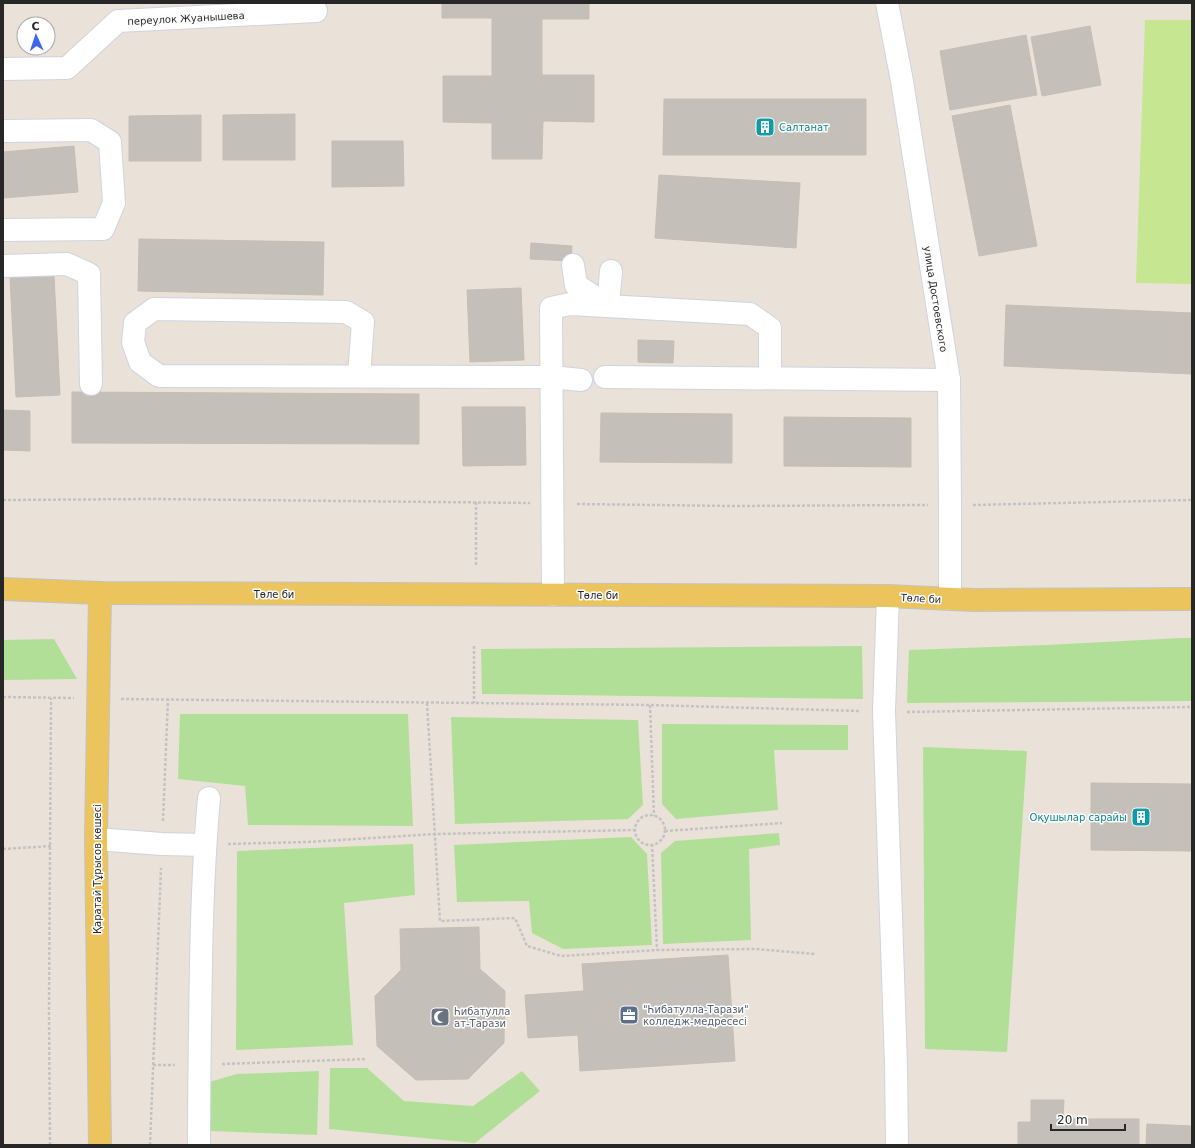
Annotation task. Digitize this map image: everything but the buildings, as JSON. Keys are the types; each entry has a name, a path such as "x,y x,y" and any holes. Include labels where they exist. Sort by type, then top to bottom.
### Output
{"main road":[{"name":"Төле би","path":"3,589 100,593 888,596 974,600 1192,599"},
{"name":"Қаратай Тұрысов көшесі","path":"100,593 96,839 100,1145"}],"street":[{"name":"улица Достоевского","path":"887,3 902,81 949,380 950,599"},
{"name":"переулок Жуанышева","path":"3,69 66,68 118,22 316,11"},
{"path":"3,131 91,130 110,142 114,203 103,229 3,230"},
{"path":"3,266 67,264 89,274 91,384"},
{"path":"573,265 576,285 608,306"},
{"path":"608,306 611,271"},
{"path":"553,595 551,308 570,304 750,314 770,328 770,378"},
{"path":"359,376 363,322 346,312 154,309 135,323 133,342 140,362 159,376 551,377 581,380"},
{"path":"605,377 949,380"},
{"path":"888,596 884,711 896,1064 897,1145"},
{"path":"199,1145 202,924 205,845 209,798"},
{"path":"96,839 162,844 205,845"}],"path":[{"path":"3,500 154,499 731,506 950,505 1192,500"},
{"path":"476,502 476,565"},
{"path":"474,646 474,703"},
{"path":"3,697 650,705 899,712 1192,707"},
{"path":"50,1145 51,698"},
{"path":"150,1145 168,699"},
{"path":"427,702 440,921 514,918 527,946 561,956 657,950 756,949 815,954"},
{"path":"650,705 654,816"},
{"path":"649,815 658,818 662,822 665,831 661,840 656,843 646,844 636,835 636,830 636,826 641,818 649,815"},
{"path":"665,831 782,823"},
{"path":"205,845 307,842 435,834 636,830"},
{"path":"652,844 657,950"},
{"path":"3,849 51,846"},
{"path":"239,1064 366,1059"}],"green space":[{"path":"1145,20 1192,20 1192,284 1136,283"},
{"path":"1192,638 1192,701 907,703 909,650"},
{"path":"54,639 77,679 3,680 3,640"},
{"path":"862,646 863,699 482,694 481,649"},
{"path":"180,714 408,714 413,826 248,825 245,786 178,779"},
{"path":"451,717 638,720 643,805 628,819 455,824"},
{"path":"662,724 848,725 848,750 774,750 778,810 676,819 662,804"},
{"name":"Оқушылар сарайы","path":"923,747 1027,751 1007,1052 925,1049"},
{"path":"779,833 780,845 749,849 751,940 663,944 661,853 675,841"},
{"path":"631,837 647,854 652,945 563,949 532,933 529,901 457,902 454,845"},
{"path":"413,844 415,895 344,903 353,1045 236,1050 237,851"},
{"path":"330,1068 367,1068 404,1101 473,1106 522,1071 540,1091 475,1143 329,1129"},
{"path":"319,1071 317,1135 209,1131 209,1082 237,1074"}],"place":[{"name":"Салтанат","path":"765,127"},
{"name":"Оқушылар сарайы","path":"1141,817"},
{"name":"\"Һибатулла-Тарази\" колледж-медресесі","path":"629,1015"},
{"name":"Һибатулла ат-Тарази","path":"440,1017"}]}
